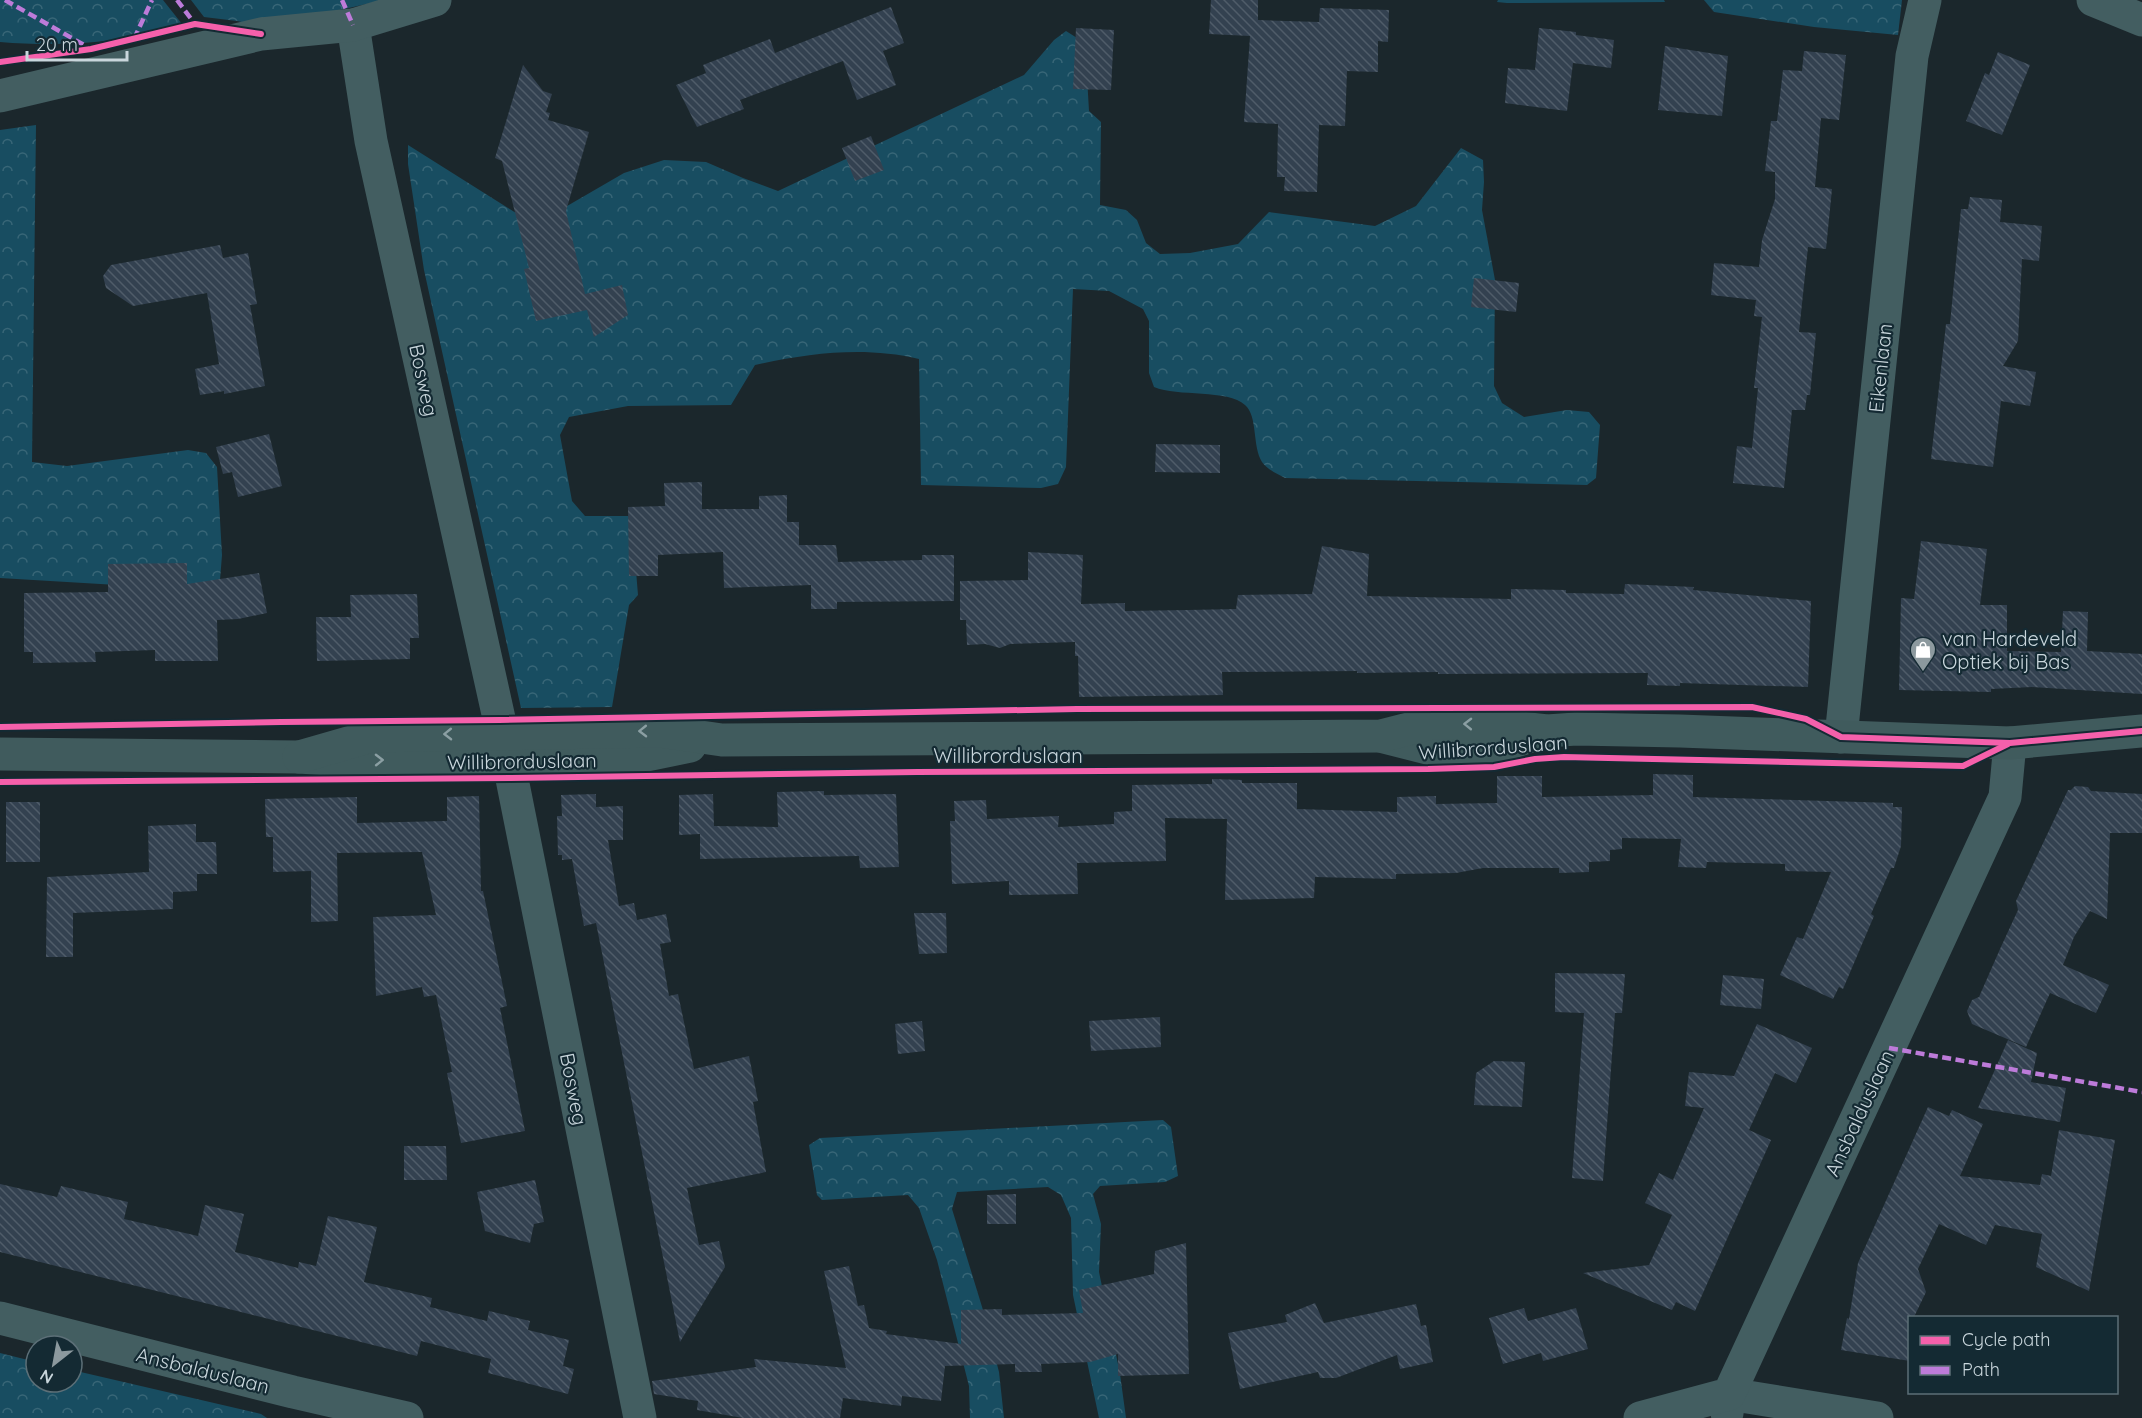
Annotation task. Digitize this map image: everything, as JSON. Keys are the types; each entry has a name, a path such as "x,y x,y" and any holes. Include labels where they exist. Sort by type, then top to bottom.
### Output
{"main road":[{"name":"Willibrorduslaan","path":"0,754 358,760 505,746 622,760 722,740 1381,736 1432,723 1485,724 1547,731 1611,730 2010,743 2142,731"}],"street":[{"path":"0,96 261,34 353,25 435,0"},
{"name":"Eikenlaan","path":"1841,737 1912,56 1926,0"},
{"path":"2093,0 2142,20"},
{"name":"Bosweg","path":"353,25 371,141 505,746 640,1418"},
{"name":"Ansbalduslaan","path":"1728,1406 2005,797 2010,743"},
{"name":"Ansbalduslaan","path":"0,1318 290,1405 407,1418"},
{"path":"1640,1418 1728,1406 1877,1418"}],"green space":[{"path":"0,0 163,0 182,24 115,40 69,44 0,42"},
{"path":"191,0 384,0 270,28 204,17"},
{"path":"1498,0 1664,0 1665,2 1507,3 1497,2"},
{"path":"1704,0 1902,0 1898,35 1814,27 1714,12"},
{"path":"1066,31 1085,43 1089,111 1101,122 1100,205 1126,210 1137,220 1146,243 1160,254 1190,253 1238,244 1269,212 1375,226 1416,206 1461,148 1483,160 1482,210 1495,280 1494,386 1502,403 1524,417 1567,410 1589,412 1600,425 1596,478 1587,485 1285,478 1262,462 1257,448 1252,416 1245,405 1227,397 1176,392 1154,387 1149,373 1149,321 1143,309 1109,291 1073,289 1066,467 1058,484 1041,488 921,485 919,359 899,355 858,352 816,354 755,365 731,405 628,406 569,417 560,435 572,501 585,516 628,516 632,523 638,595 629,605 612,707 521,708 424,270 408,164 408,145 516,213 555,213 624,173 664,160 706,162 778,191 1024,75 1054,40"},
{"path":"36,125 32,462 67,466 188,450 206,453 217,467 222,555 220,580 201,590 0,578 0,130"},
{"path":"1163,1120 1171,1127 1178,1176 1165,1182 1100,1186 1093,1194 1101,1224 1099,1272 1120,1374 1126,1418 1099,1418 1073,1295 1071,1218 1061,1195 1048,1187 957,1192 952,1209 983,1310 999,1372 1004,1418 970,1418 969,1386 937,1260 919,1208 908,1195 822,1200 817,1195 809,1145 820,1138"},
{"path":"0,1353 24,1359 24,1394 84,1394 84,1373 261,1414 267,1418 0,1418"}],"building":[{"path":"1211,0 1258,0 1258,20 1319,22 1320,8 1389,10 1388,42 1378,41 1378,72 1347,71 1345,126 1319,125 1317,192 1284,191 1285,177 1277,177 1278,124 1244,122 1250,36 1209,34"},
{"path":"891,7 904,43 883,51 896,85 857,100 843,61 740,100 744,109 697,127 676,85 706,73 703,65 770,39 775,53"},
{"path":"1076,28 1114,30 1111,90 1073,89"},
{"path":"1539,28 1576,32 1576,35 1614,40 1611,68 1573,63 1567,111 1505,103 1508,68 1535,70"},
{"path":"1665,46 1728,56 1722,116 1658,110"},
{"path":"1804,51 1846,55 1839,120 1821,118 1815,187 1832,189 1826,249 1808,247 1799,332 1816,333 1810,395 1807,395 1805,410 1792,410 1784,488 1733,483 1737,446 1752,448 1758,388 1754,388 1762,317 1754,316 1756,300 1711,295 1714,263 1759,267 1762,240 1775,199 1775,172 1765,171 1771,121 1777,121 1783,70 1802,71"},
{"path":"1998,52 2030,65 2002,135 1966,121 1985,73 1989,75"},
{"path":"523,65 543,91 552,94 546,112 550,113 548,120 589,132 566,211 585,294 622,285 628,315 594,337 587,310 536,321 524,269 529,268 502,161 495,158"},
{"path":"871,136 884,170 855,181 842,148"},
{"path":"1970,197 2002,200 2000,222 2042,226 2039,261 2022,259 2018,341 2003,366 2036,372 2030,406 2001,401 1993,467 1931,459 1946,324 1950,324 1961,209 1968,209"},
{"path":"220,245 223,258 248,253 257,304 250,305 265,386 224,394 224,391 200,395 195,369 219,364 207,293 133,306 106,288 103,276 111,265"},
{"path":"1474,278 1519,283 1516,312 1471,307"},
{"path":"269,434 282,486 238,497 232,472 223,474 216,447"},
{"path":"1156,444 1220,445 1220,473 1155,472"},
{"path":"702,482 702,509 759,509 759,496 787,495 787,522 799,522 799,545 836,545 838,562 922,560 922,555 954,555 954,601 837,602 837,609 811,609 811,585 724,588 723,552 658,555 658,576 629,576 628,507 665,506 664,483"},
{"path":"1921,541 1987,549 1980,605 2007,605 2007,651 2061,652 2063,611 2088,612 2087,651 2142,654 2142,694 2032,687 1991,689 1991,692 1899,690 1901,598 1914,599"},
{"path":"1322,546 1369,554 1367,596 1511,599 1511,589 1624,594 1625,584 1694,587 1693,590 1811,601 1808,687 1680,683 1680,686 1647,685 1648,673 1222,672 1223,695 1079,697 1078,656 1075,656 1075,642 1010,644 1000,648 985,644 967,645 966,620 960,620 960,581 1028,580 1028,552 1083,555 1081,604 1125,603 1125,611 1188,610 1236,609 1238,595 1312,594"},
{"path":"187,563 187,584 259,573 267,613 238,619 217,620 218,661 155,661 155,650 95,652 96,662 33,663 33,652 24,652 24,593 108,592 108,564"},
{"path":"417,594 419,638 410,638 410,659 317,661 316,617 351,617 350,595"},
{"path":"1653,774 1693,775 1693,797 1893,803 1893,807 1902,807 1901,846 1894,868 1891,868 1871,914 1874,916 1843,989 1839,987 1833,999 1780,975 1797,937 1803,939 1831,872 1785,871 1785,864 1707,862 1706,868 1678,867 1681,839 1622,838 1622,849 1610,850 1610,861 1589,862 1589,872 1559,873 1559,868 1483,868 1456,873 1396,874 1396,879 1315,877 1314,898 1225,900 1227,819 1165,818 1166,861 1077,863 1078,894 1009,895 1009,881 952,884 950,821 955,821 954,801 986,800 987,819 1059,816 1058,827 1114,824 1114,812 1132,811 1132,785 1212,784 1212,779 1242,780 1242,783 1297,783 1297,809 1397,812 1397,797 1436,796 1436,804 1497,803 1497,776 1542,776 1542,797 1653,795"},
{"path":"2075,786 2088,787 2091,791 2142,794 2142,833 2110,833 2107,919 2090,911 2074,937 2063,965 2109,985 2096,1013 2050,993 2026,1047 1972,1024 1967,1011 1972,1000 1979,997 2018,910 2016,901 2068,790"},
{"path":"824,791 824,795 896,794 899,867 860,868 859,856 700,859 700,834 679,835 679,795 713,794 714,826 778,827 777,792"},
{"path":"596,794 596,807 623,806 623,840 608,840 619,906 634,903 637,920 666,914 671,942 660,944 669,996 678,994 694,1069 749,1056 758,1101 753,1102 766,1172 687,1188 699,1245 719,1241 725,1267 680,1342 596,923 584,926 572,859 562,860 562,855 558,855 557,816 562,816 561,795"},
{"path":"479,796 481,891 483,891 507,1006 500,1008 525,1131 461,1143 447,1073 452,1072 436,995 424,997 422,987 376,996 373,917 436,915 422,852 337,853 338,921 311,922 311,871 273,872 273,837 266,837 265,799 357,797 357,823 447,821 447,797"},
{"path":"6,802 40,802 40,862 6,862"},
{"path":"196,824 196,842 216,842 217,874 197,874 197,891 173,892 173,909 73,913 73,957 46,957 47,877 149,872 148,826"},
{"path":"914,913 946,913 947,953 919,954"},
{"path":"1555,973 1625,974 1622,1013 1615,1013 1603,1181 1572,1178 1584,1013 1555,1012"},
{"path":"1723,975 1764,979 1761,1009 1720,1005"},
{"path":"1160,1017 1161,1047 1091,1051 1089,1021"},
{"path":"922,1021 925,1051 898,1054 895,1024"},
{"path":"1757,1024 1812,1048 1796,1083 1775,1073 1749,1130 1771,1140 1695,1311 1676,1302 1672,1310 1583,1273 1649,1265 1672,1215 1645,1203 1659,1173 1673,1180 1704,1108 1685,1106 1689,1072 1734,1076"},
{"path":"2008,1040 2037,1053 2031,1082 2066,1088 2060,1122 1978,1108"},
{"path":"1494,1061 1525,1062 1522,1107 1474,1105 1476,1073"},
{"path":"1928,1107 1949,1116 1952,1110 1983,1124 1960,1176 2040,1185 2042,1174 2051,1176 2059,1130 2115,1140 2089,1291 2036,1267 2042,1234 1995,1225 1986,1245 1939,1224 1918,1269 1926,1292 1914,1316 1908,1316 1908,1361 1841,1350 1847,1318 1849,1319 1858,1263"},
{"path":"404,1146 446,1146 447,1180 404,1180"},
{"path":"535,1180 544,1222 534,1224 530,1243 485,1231 477,1192"},
{"path":"0,1184 57,1197 61,1186 128,1202 124,1219 198,1236 205,1205 244,1214 235,1252 298,1268 299,1262 316,1266 328,1216 377,1227 364,1282 432,1298 430,1307 487,1321 489,1311 530,1321 528,1330 569,1340 563,1366 574,1369 568,1394 488,1373 491,1359 421,1341 417,1356 0,1252"},
{"path":"1016,1194 1016,1224 987,1224 987,1195"},
{"path":"1186,1243 1189,1374 1118,1376 1118,1354 1090,1362 1041,1364 1042,1372 1015,1372 1015,1364 945,1366 941,1401 902,1396 901,1406 843,1398 840,1418 743,1418 697,1410 698,1401 654,1394 652,1381 756,1367 754,1359 846,1368 824,1271 849,1266 858,1306 864,1305 869,1328 887,1331 886,1334 961,1344 961,1310 1002,1309 1002,1315 1083,1313 1079,1290 1154,1274 1155,1251"},
{"path":"1315,1303 1324,1323 1416,1304 1421,1326 1426,1325 1433,1362 1400,1369 1397,1355 1336,1378 1320,1378 1318,1372 1240,1389 1228,1333 1287,1322 1285,1315"},
{"path":"1524,1308 1528,1321 1576,1308 1588,1349 1543,1361 1541,1353 1503,1364 1489,1318"}],"marked path":[{"path":"5,0 91,49"},
{"path":"134,39 152,0"},
{"path":"177,0 195,24"},
{"path":"342,0 353,25"},
{"path":"1889,1048 2142,1092"}],"cycle path":[{"path":"0,62 91,49 195,24 261,34"},
{"path":"0,727 1077,709 1752,707 1806,719 1841,737 2010,743 2142,731"},
{"path":"0,782 1428,769 1494,767 1535,759 1564,757 1963,766 2008,744"}],"place":[{"name":"van Hardeveld Optiek bij Bas","path":"1923,673"}]}
